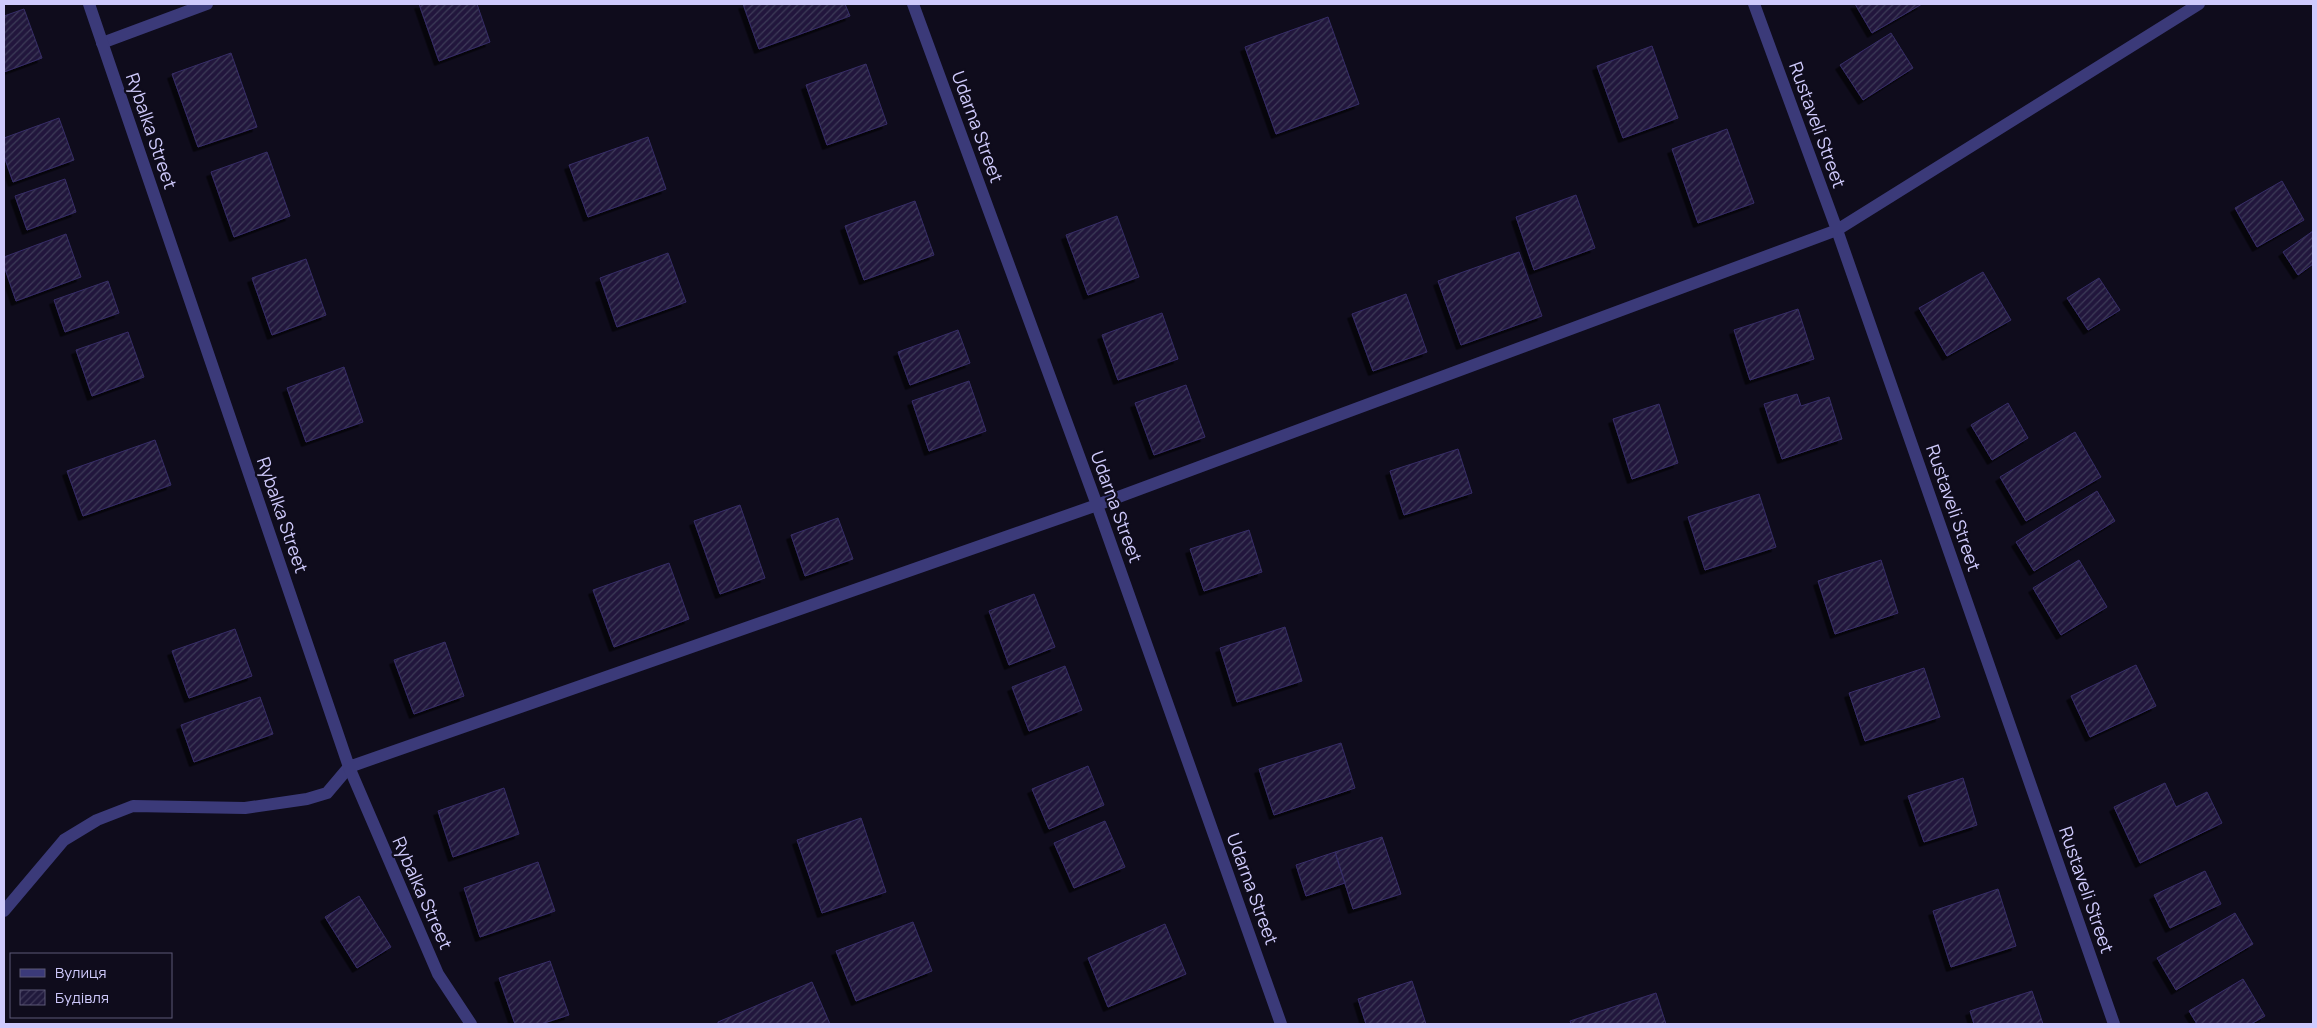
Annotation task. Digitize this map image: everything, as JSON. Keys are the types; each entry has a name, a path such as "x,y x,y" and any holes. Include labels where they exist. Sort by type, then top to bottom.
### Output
{"street":[{"name":"Rybalka Street","path":"89,4 349,766 438,974 471,1024"},
{"path":"102,43 207,4"},
{"name":"Udarna Street","path":"913,4 1097,505 1281,1024"},
{"name":"Rustaveli Street","path":"1754,4 1837,230 2114,1024"},
{"path":"4,911 64,840 97,820 133,806 245,808 307,799 327,792 349,766 1097,505 1837,230 2199,4"}],"building":[{"path":"419,4 477,4 490,42 439,61"},
{"path":"743,4 845,4 850,16 759,49"},
{"path":"1855,4 1922,4 1872,33"},
{"path":"24,9 42,58 4,72 4,16"},
{"path":"1328,17 1359,104 1276,134 1245,47"},
{"path":"1891,33 1913,68 1863,100 1840,65"},
{"path":"1652,46 1678,118 1623,138 1597,66"},
{"path":"231,53 257,127 198,147 172,74"},
{"path":"866,64 887,124 827,145 806,85"},
{"path":"59,118 74,160 13,182 4,156 4,138"},
{"path":"1727,129 1754,203 1698,223 1672,149"},
{"path":"648,137 666,189 588,217 569,165"},
{"path":"267,152 290,216 234,237 211,172"},
{"path":"65,179 76,212 27,230 15,196"},
{"path":"2282,181 2304,220 2257,247 2235,208"},
{"path":"1576,195 1595,248 1534,270 1516,217"},
{"path":"915,201 934,255 864,280 845,226"},
{"path":"1117,216 1139,277 1088,295 1066,235"},
{"path":"2313,231 2313,264 2298,275 2283,252"},
{"path":"66,234 81,277 16,301 4,266 4,257"},
{"path":"1519,252 1542,316 1461,345 1438,281"},
{"path":"668,253 686,302 617,327 600,278"},
{"path":"306,259 326,315 272,335 252,278"},
{"path":"1983,272 2011,320 1947,356 1919,308"},
{"path":"2099,278 2120,310 2088,330 2067,298"},
{"path":"108,281 119,313 65,332 54,300"},
{"path":"1406,294 1427,352 1373,371 1352,314"},
{"path":"1798,309 1814,359 1750,380 1734,330"},
{"path":"1162,313 1178,359 1118,380 1102,335"},
{"path":"958,330 970,363 910,385 898,352"},
{"path":"128,332 144,377 92,396 76,350"},
{"path":"344,367 363,422 306,442 287,388"},
{"path":"969,381 986,431 929,451 912,401"},
{"path":"1186,385 1205,437 1154,455 1135,403"},
{"path":"1797,394 1801,406 1829,397 1842,439 1782,459 1764,404"},
{"path":"2008,403 2028,438 1992,460 1971,425"},
{"path":"1659,404 1678,463 1632,479 1613,419"},
{"path":"2075,432 2101,477 2026,521 2000,477"},
{"path":"155,440 171,485 83,516 67,471"},
{"path":"1458,449 1472,493 1404,515 1390,471"},
{"path":"2097,491 2115,521 2034,571 2016,542"},
{"path":"1759,494 1776,547 1705,570 1688,517"},
{"path":"740,505 765,578 720,594 694,521"},
{"path":"838,518 853,559 805,576 791,535"},
{"path":"1249,530 1262,572 1204,591 1190,549"},
{"path":"1881,560 1898,613 1835,634 1818,581"},
{"path":"2079,560 2107,607 2061,635 2033,588"},
{"path":"669,563 689,619 614,647 593,590"},
{"path":"1034,594 1055,647 1009,665 989,611"},
{"path":"1285,627 1302,681 1237,702 1220,648"},
{"path":"235,629 252,676 189,698 172,651"},
{"path":"445,642 464,696 414,714 394,660"},
{"path":"2136,665 2156,706 2090,737 2071,696"},
{"path":"1065,666 1082,710 1029,731 1012,687"},
{"path":"1924,668 1940,717 1865,741 1849,693"},
{"path":"260,697 273,734 194,762 181,725"},
{"path":"1341,743 1355,788 1274,815 1259,769"},
{"path":"1088,766 1104,805 1049,829 1032,789"},
{"path":"1963,778 1977,825 1924,842 1908,796"},
{"path":"2165,783 2176,807 2207,792 2222,823 2140,863 2114,807"},
{"path":"504,788 519,834 453,857 438,811"},
{"path":"861,818 886,892 822,913 797,840"},
{"path":"1105,821 1125,867 1074,888 1054,843"},
{"path":"1382,837 1401,894 1353,909 1335,852"},
{"path":"1335,852 1345,883 1306,896 1296,865"},
{"path":"538,862 555,911 480,937 464,888"},
{"path":"2205,871 2221,904 2170,928 2154,895"},
{"path":"1998,889 2016,946 1951,967 1933,911"},
{"path":"359,896 391,947 357,968 325,917"},
{"path":"2235,913 2253,944 2176,990 2157,958"},
{"path":"913,922 932,971 856,1001 836,951"},
{"path":"1165,924 1186,974 1108,1007 1088,958"},
{"path":"550,961 569,1015 541,1024 515,1024 499,978"},
{"path":"2243,979 2265,1016 2251,1024 2197,1024 2189,1011"},
{"path":"1412,981 1426,1024 1366,1024 1358,999"},
{"path":"812,982 830,1024 718,1024 718,1022"},
{"path":"2032,991 2043,1024 1974,1024 1970,1011"},
{"path":"1656,993 1666,1024 1571,1024 1570,1021"}]}
